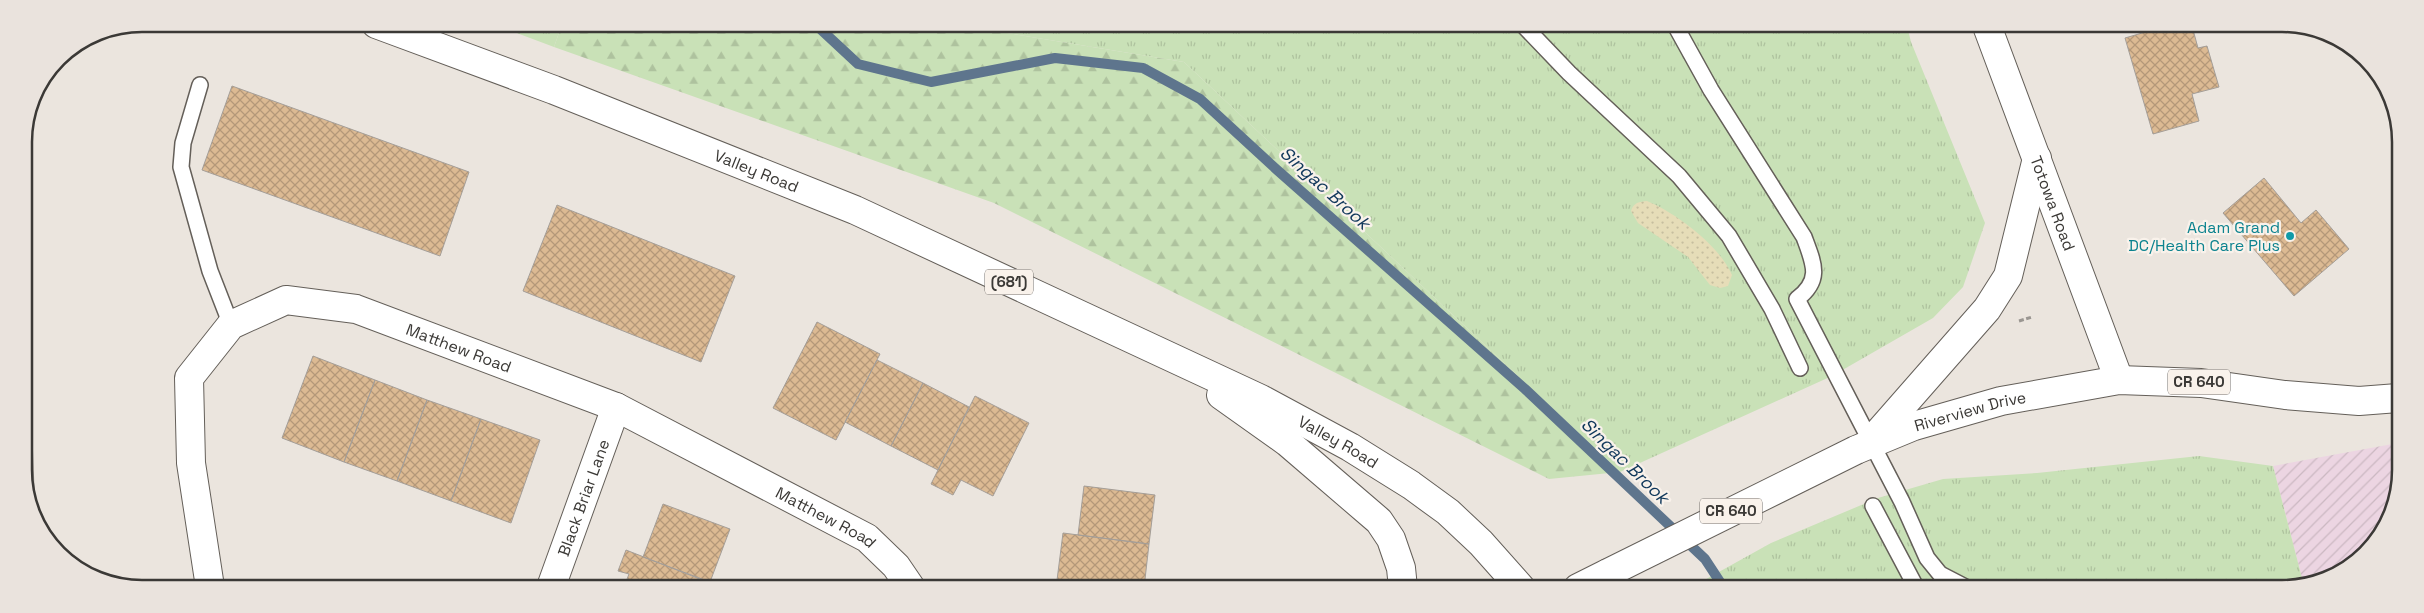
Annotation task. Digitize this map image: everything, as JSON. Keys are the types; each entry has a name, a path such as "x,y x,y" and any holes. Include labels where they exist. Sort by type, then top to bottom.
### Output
{"main road":[{"name":"Valley Road","path":"398,32 554,90 855,210 1261,400 1350,447 1411,485 1454,518 1481,543 1514,580"},
{"name":"Totowa Road","path":"1989,32 2119,380"},
{"path":"1863,446 1987,309 2008,276 2037,158"},
{"name":"Matthew Road","path":"208,580 191,463 189,378 231,325 286,300 356,309 616,407 867,538 896,566 906,580"},
{"name":"Valley Road","path":"1128,338 1218,392 1287,442 1357,501 1379,521 1391,539 1401,568 1402,580"},
{"name":"Riverview Drive","path":"1594,580 1863,446 1914,426 2001,400 2119,380 2201,382 2285,395 2359,401 2392,398"},
{"name":"Black Briar Lane","path":"554,580 616,407"}],"lane":[{"path":"1530,32 1569,73 1679,176 1729,236 1772,309 1800,368"},
{"path":"1679,32 1711,90 1804,238 1814,262 1813,282 1807,291 1797,299 1772,309"},
{"path":"200,85 183,143 181,167 210,271 231,325"},
{"path":"1797,299 1863,446 1902,502 1927,558 1940,574 1952,580"},
{"path":"1873,506 1912,580"},
{"path":"1923,580 1940,574"}],"shaded area":[{"path":"2392,444 2392,471 2388,499 2377,526 2369,538 2337,566 2302,579 2273,466"}],"green space":[{"path":"514,32 559,32 554,47"},
{"path":"559,32 1001,32 1184,62 1620,472 1549,479 994,203 554,47"},
{"path":"1001,32 1908,32 1985,223 1963,287 1933,318 1832,376 1620,472 1184,62"},
{"path":"2199,456 2273,466 2302,579 1704,580 1771,543 1878,498 1943,479 2037,473"}],"sand":[{"path":"1647,201 1671,213 1696,231 1717,252 1732,275 1728,286 1720,288 1710,285 1688,257 1638,223 1631,211 1632,208 1639,202"}],"building":[{"path":"2146,32 2194,32 2198,48 2207,46 2219,87 2192,94 2199,121 2153,134 2125,38"},
{"path":"232,86 469,172 440,256 202,170"},
{"name":"Adam Grand DC/Health Care Plus","path":"2264,178 2301,223 2316,210 2349,249 2294,296 2223,213"},
{"path":"557,205 735,276 701,362 523,291"},
{"path":"817,322 880,354 836,440 773,408"},
{"path":"313,356 375,380 344,462 282,438"},
{"path":"877,360 923,383 891,446 845,422"},
{"path":"375,380 427,400 397,481 344,462"},
{"path":"923,383 969,407 938,470 891,446"},
{"path":"975,396 1029,423 993,496 961,480 953,495 931,484"},
{"path":"427,400 481,419 451,501 397,481"},
{"path":"481,419 540,440 511,523 451,501"},
{"path":"32,440 34,488 32,471"},
{"path":"1084,486 1155,495 1149,544 1078,535"},
{"path":"663,504 730,529 711,580 705,580 643,557"},
{"path":"1063,533 1149,544 1145,580 1057,580"},
{"path":"626,550 702,580 627,580 629,574 618,571"}],"waterway":[{"name":"Singac Brook","path":"824,32 858,64 931,82 1055,58 1143,68 1200,99 1276,169 1525,389 1705,559 1719,580"}],"place":[{"name":"Adam Grand DC/Health Care Plus","path":"2290,236"}]}
